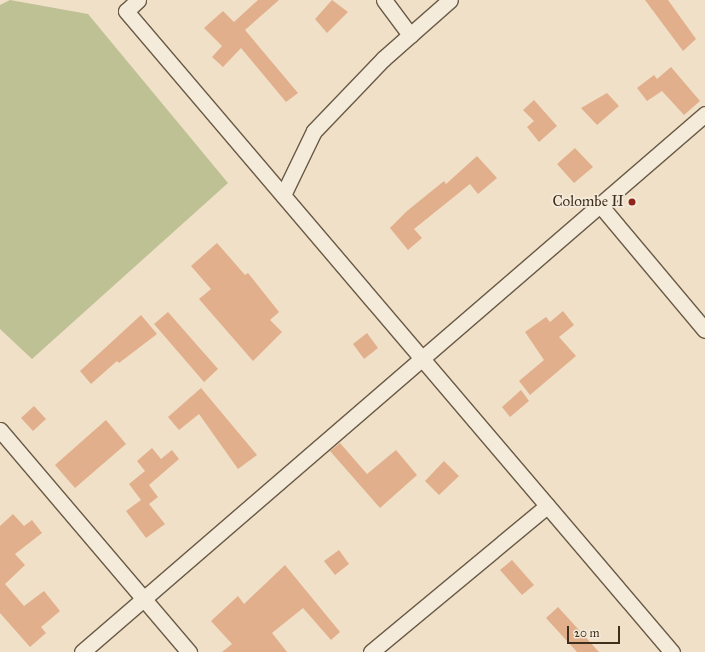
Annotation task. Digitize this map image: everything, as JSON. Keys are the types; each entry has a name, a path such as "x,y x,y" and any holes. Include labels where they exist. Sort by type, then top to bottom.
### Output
{"street":[{"path":"138,0 126,11 547,506 664,649"},
{"path":"384,0 410,35"},
{"path":"282,196 314,132 410,35 450,0"},
{"path":"82,652 705,114"},
{"path":"600,205 705,330"},
{"path":"0,430 189,652"},
{"path":"371,652 547,506"}],"green space":[{"path":"10,0 88,14 228,183 32,359 0,329 0,5"}],"building":[{"path":"258,0 279,0 245,30 298,93 286,102 241,48 223,67 212,57 222,46 204,28 223,11 234,22"},
{"path":"332,0 348,12 327,33 315,19"},
{"path":"645,0 668,0 696,39 683,51"},
{"path":"671,67 700,101 684,115 662,91 647,101 637,88 654,75 657,79"},
{"path":"607,93 619,106 597,125 581,108"},
{"path":"534,100 557,126 539,142 527,127 534,121 523,110"},
{"path":"575,148 593,167 574,183 557,164"},
{"path":"477,156 497,178 478,194 470,184 414,229 422,238 408,250 390,228 407,211 444,181 446,184"},
{"path":"217,243 245,275 248,273 279,312 270,320 282,332 253,361 199,299 211,289 191,266"},
{"path":"563,311 574,325 559,337 576,356 530,395 519,381 544,360 525,332 546,317 550,322"},
{"path":"168,312 218,369 204,382 154,324"},
{"path":"141,315 157,334 119,363 117,361 91,384 80,371"},
{"path":"367,333 378,348 364,359 353,344"},
{"path":"201,388 257,455 238,469 199,414 179,430 168,417"},
{"path":"521,390 529,401 510,417 502,407"},
{"path":"34,406 46,419 33,431 21,418"},
{"path":"106,420 126,444 75,488 55,465"},
{"path":"340,443 367,474 396,450 417,475 380,508 330,451"},
{"path":"152,448 161,459 172,450 179,459 149,485 158,497 149,504 165,524 146,538 126,511 141,500 129,484 145,471 137,461"},
{"path":"444,461 459,476 439,495 425,481"},
{"path":"13,514 24,526 32,520 42,533 15,554 25,565 5,584 24,606 44,591 60,611 41,627 46,633 30,647 0,613 0,526"},
{"path":"339,550 349,564 335,575 324,561"},
{"path":"512,560 534,585 522,595 500,570"},
{"path":"285,565 340,632 331,640 303,608 272,633 287,652 222,652 232,644 211,621 238,596 244,604"},
{"path":"558,607 599,652 577,652 546,618"}],"place":[{"name":"Colombe II","path":"632,202"}]}
